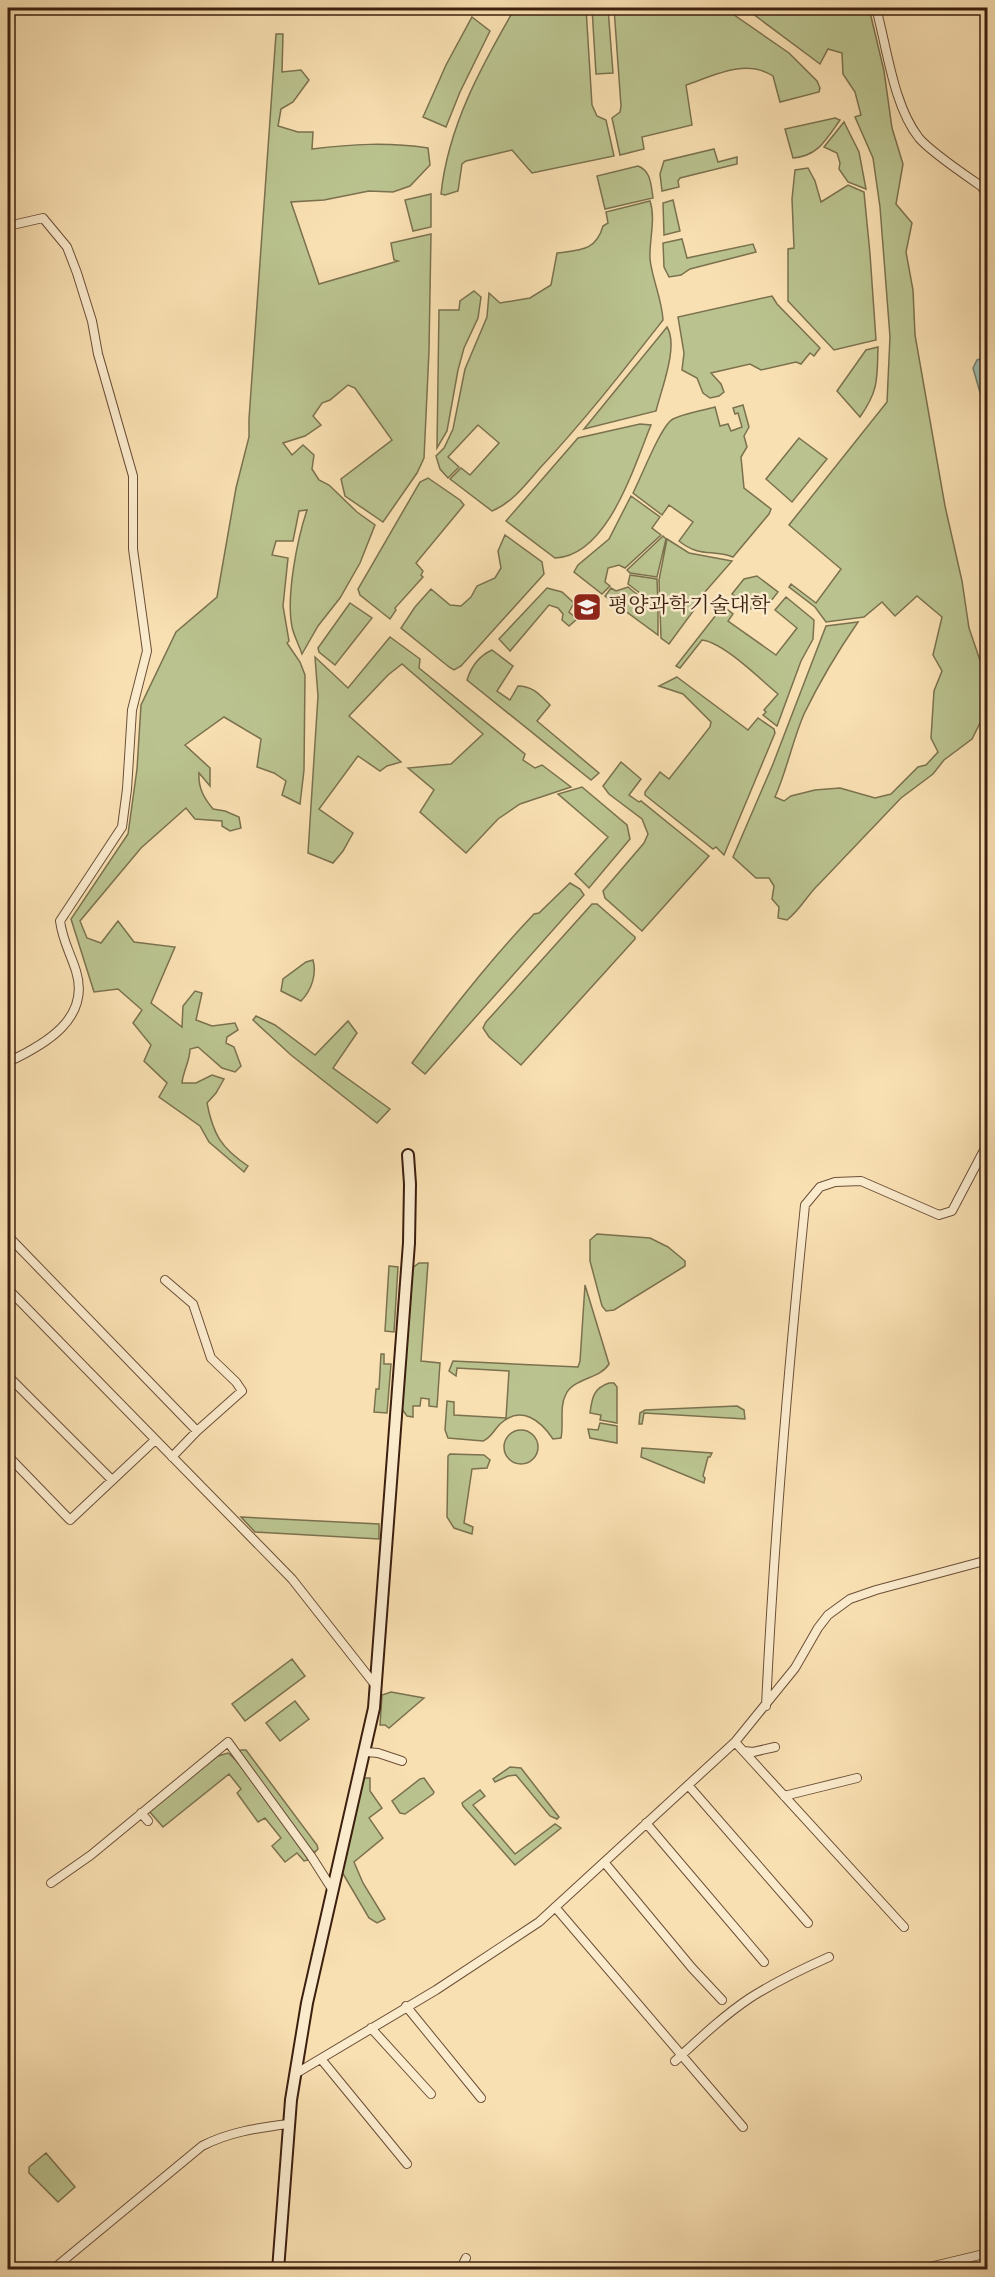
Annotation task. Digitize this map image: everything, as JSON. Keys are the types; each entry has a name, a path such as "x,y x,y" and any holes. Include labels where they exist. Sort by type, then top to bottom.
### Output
{"street":[{"path":"876,8 887,61 908,118 920,139 981,186 987,196"},
{"path":"8,226 43,218 68,247 77,273 133,476 133,549 147,651 132,710 122,827 60,921 62,939 76,970 80,988 79,997 60,1030 39,1048 8,1062"},
{"path":"766,1706 783,1431 805,1205 820,1187 835,1182 861,1181 939,1215 952,1211 987,1148"},
{"path":"278,2270 288,2124 307,2003 366,1752 377,1687 409,1243 408,1155"},
{"path":"8,1236 197,1431"},
{"path":"165,1280 193,1304 211,1358 242,1391 172,1457"},
{"path":"8,1290 292,1580 377,1687"},
{"path":"8,1376 112,1480"},
{"path":"8,1456 70,1520 154,1441"},
{"path":"987,1514 987,1528"},
{"path":"295,2074 436,1990 539,1922 735,1742 795,1668 828,1615 850,1599 876,1590 987,1560"},
{"path":"51,1883 91,1855 228,1742 311,1856 332,1889"},
{"path":"735,1742 904,1927"},
{"path":"744,1751 775,1747"},
{"path":"366,1752 378,1753 402,1761"},
{"path":"784,1796 857,1778"},
{"path":"688,1785 808,1923"},
{"path":"141,1814 147,1821"},
{"path":"646,1823 764,1962"},
{"path":"604,1862 692,1968 722,2000"},
{"path":"555,1907 743,2127"},
{"path":"675,2061 751,1998 788,1976 830,1957"},
{"path":"406,2006 480,2098"},
{"path":"371,2028 431,2094"},
{"path":"321,2059 407,2164"},
{"path":"52,2270 202,2146 217,2138 246,2129 288,2124"},
{"path":"917,2270 987,2253"},
{"path":"460,2270 466,2258"}],"green space":[{"path":"515,8 586,8 592,105 597,116 606,120 614,156 532,173 512,150 466,161 462,164 458,191 441,194 451,144 468,97"},
{"path":"592,8 608,8 613,73 596,74"},
{"path":"614,8 724,8 789,53 817,81 819,92 780,102 773,76 763,71 741,69 718,73 686,85 692,125 642,137 644,149 620,155 612,118 620,112 621,106"},
{"path":"745,8 869,8 884,71 892,128 903,164 896,204 912,223 906,252 913,290 915,335 969,628 984,672 982,719 972,739 944,760 933,774 901,798 787,920 778,918 779,907 772,899 774,886 769,878 756,878 733,857 773,764 826,626 858,622 829,667 804,714 775,797 784,801 791,796 815,790 840,788 875,798 891,794 918,767 926,765 938,752 931,738 934,691 942,671 933,655 942,617 917,596 895,616 882,602 864,617 826,622 815,607 789,587 791,584 816,603 841,569 789,525 887,402 890,337 880,207 873,158 855,117 861,115 855,92 843,74 842,53 828,49 820,64"},
{"path":"472,17 490,31 460,92 446,127 423,117 446,65"},
{"path":"276,34 283,34 282,72 301,70 309,80 293,102 281,109 278,126 298,132 313,132 312,149 370,144 428,148 430,165 410,186 393,192 369,191 324,200 291,202 319,284 398,261 394,260 391,243 431,234 424,458 417,473 383,522 345,496 341,479 392,440 355,388 348,385 330,400 322,403 313,416 321,425 305,436 283,443 292,455 303,445 314,455 312,469 319,480 329,485 357,512 375,525 360,563 340,598 318,626 302,654 292,627 290,600 296,552 307,510 299,511 293,541 276,541 272,555 288,558 283,606 289,641 287,643 300,662 305,675 304,770 300,804 282,795 286,781 274,773 257,767 261,739 224,717 185,745 210,768 210,786 199,773 202,792 207,801 213,809 239,817 241,828 230,831 222,826 222,821 195,819 186,808 141,848 80,921 87,938 101,943 118,921 134,942 175,947 151,1003 182,1027 183,1006 195,991 202,993 196,1020 212,1026 235,1023 238,1030 227,1037 226,1043 234,1047 241,1066 235,1072 222,1068 198,1047 190,1049 182,1083 196,1083 212,1075 224,1079 207,1103 215,1132 231,1153 248,1166 244,1172 209,1142 200,1126 159,1097 167,1083 144,1061 151,1045 133,1023 142,1010 118,989 94,992 71,919 128,834 137,769 141,705 176,632 217,597 236,488 249,437"},
{"path":"835,118 840,120 821,146 802,157 793,158 785,129"},
{"path":"844,122 859,152 866,189 848,182 839,169 837,153 824,147"},
{"path":"714,149 718,162 737,157 737,164 680,178 679,187 662,191 660,174 664,161"},
{"path":"638,166 648,175 653,198 605,209 597,176"},
{"path":"808,168 815,181 821,202 848,185 864,192 876,340 834,350 788,301 788,249 794,248 792,199 795,170"},
{"path":"431,194 431,227 413,231 405,200"},
{"path":"673,200 680,231 664,235 663,203"},
{"path":"650,201 652,215 650,259 663,320 588,414 524,487 506,503 492,511 450,479 461,468 470,475 499,443 478,425 448,457 459,467 448,478 440,469 436,456 444,448 453,429 465,369 487,317 489,293 500,303 530,298 551,285 557,253 586,248 596,240 603,226 608,223 606,212"},
{"path":"682,239 687,258 753,244 756,252 690,269 681,275 669,277 664,267 663,243"},
{"path":"474,291 481,297 478,318 464,348 447,431 437,448 439,310 459,310 460,301"},
{"path":"772,296 820,348 814,356 810,353 801,364 796,362 761,370 750,364 711,373 721,384 724,392 710,398 703,393 697,378 682,370 684,353 678,317"},
{"path":"667,327 670,335 670,356 656,411 584,429"},
{"path":"878,347 876,384 871,399 860,417 837,391 866,350"},
{"path":"743,405 749,427 744,436 747,447 741,457 744,488 771,509 733,557 693,550 679,541 693,522 669,505 662,515 633,493 657,441 673,419 715,407 720,426 728,424 731,431 742,427 738,413 735,414 733,408"},
{"path":"640,424 651,425 627,485 604,526 590,542 574,553 555,558 506,521 578,438"},
{"path":"799,438 827,459 792,502 766,479"},
{"path":"428,478 464,505 416,563 423,571 421,575 423,577 395,608 390,619 360,595 358,589 420,482"},
{"path":"631,496 660,517 652,528 661,535 625,568 619,565 608,568 605,582 610,586 602,594 574,572 578,565 609,539"},
{"path":"505,535 542,562 544,574 461,666 454,670 401,628 431,589 450,605 461,606 471,597 477,586 495,578 501,568 498,551"},
{"path":"663,536 666,539 657,577 630,573 627,570"},
{"path":"667,539 689,553 732,561 704,593 705,595 669,644 661,638 659,580"},
{"path":"630,575 657,579 658,607 628,584"},
{"path":"757,576 778,592 763,611 755,605 751,609 732,594 744,579"},
{"path":"628,587 658,611 658,635 605,596 611,588 616,591"},
{"path":"547,588 562,592 574,603 569,612 577,619 569,626 562,620 563,614 558,608 549,605 510,651 499,639"},
{"path":"786,597 814,620 813,639 801,661 777,726 763,715 766,712 764,710 778,694 742,662 720,647 702,640 680,668 676,666 723,606 733,614 728,621 776,655 797,628 775,610"},
{"path":"350,603 372,618 335,665 319,652 318,648"},
{"path":"390,637 420,659 419,668 525,754 523,760 535,768 542,765 571,787 520,804 498,819 466,853 420,812 434,790 408,768 451,764 483,734 402,664 388,675 349,716 401,762 387,766 380,771 358,756 319,809 353,833 333,863 308,853 318,696 315,657 348,688"},
{"path":"492,650 513,666 497,691 510,700 518,686 523,686 532,689 543,698 550,705 537,721 599,773 591,780 467,680 476,662"},
{"path":"677,677 748,730 758,718 774,729 775,733 724,855 716,847 713,849 645,795 660,772 669,779 710,727 711,722 683,694 659,686"},
{"path":"621,762 641,779 629,795 641,801 709,856 642,931 605,898 603,891 644,843 648,834 642,819 609,794 603,786"},
{"path":"582,787 627,825 630,839 589,888 575,874 608,837 558,794"},
{"path":"570,883 580,889 584,895 425,1074 412,1063 441,1024 518,931"},
{"path":"592,904 597,904 635,939 521,1065 489,1037 483,1028"},
{"path":"313,960 312,982 301,1001 281,991 283,979 306,962"},
{"path":"256,1016 275,1025 315,1055 348,1021 357,1033 333,1068 390,1109 377,1123 291,1055 253,1020"},
{"path":"597,1234 650,1238 668,1247 685,1261 685,1266 614,1310 606,1311 602,1306 590,1261 590,1240"},
{"path":"419,1263 428,1263 421,1361 440,1363 437,1407 429,1406 429,1399 421,1398 420,1406 413,1406 413,1417 407,1416 402,1409 411,1269"},
{"path":"389,1266 398,1267 394,1332 385,1331"},
{"path":"585,1285 609,1364 600,1373 575,1385 566,1394 563,1404 561,1438 553,1439 543,1426 530,1417 515,1415 500,1424 483,1441 448,1438 445,1430 447,1401 454,1402 454,1415 506,1418 509,1371 457,1368 456,1376 449,1371 453,1361 578,1367"},
{"path":"381,1354 384,1354 384,1364 391,1364 387,1413 374,1412 376,1389 379,1389"},
{"path":"609,1383 614,1383 617,1387 617,1423 600,1420 601,1415 590,1413 595,1394"},
{"path":"737,1406 744,1410 745,1419 644,1413 642,1424 639,1424 640,1413 645,1410"},
{"path":"600,1423 617,1426 617,1443 590,1438 588,1429 598,1430"},
{"path":"521,1430 533,1435 538,1447 533,1459 521,1464 509,1459 504,1447 509,1435"},
{"path":"642,1448 712,1453 708,1457 703,1476 704,1483 641,1457"},
{"path":"450,1454 484,1455 490,1460 487,1468 472,1469 464,1523 473,1527 472,1534 454,1528 447,1517 448,1456"},
{"path":"241,1517 379,1524 379,1539 255,1532"},
{"path":"292,1659 305,1676 245,1721 232,1704"},
{"path":"391,1692 424,1698 389,1728 380,1725 382,1695"},
{"path":"295,1701 309,1719 280,1741 266,1723"},
{"path":"246,1750 317,1845 318,1849 315,1852 310,1850 239,1751"},
{"path":"228,1753 271,1804 308,1860 304,1861 297,1853 285,1862 272,1846 281,1838 265,1818 258,1822 237,1793 241,1789 229,1774 163,1827 149,1811 218,1756"},
{"path":"510,1767 521,1768 559,1817 557,1819 550,1816 516,1775 495,1782 493,1779"},
{"path":"362,1778 370,1778 370,1791 382,1808 369,1818 383,1838 354,1862 363,1883 385,1919 377,1923 369,1918 342,1872"},
{"path":"424,1778 434,1792 433,1794 405,1814 400,1813 392,1801"},
{"path":"480,1790 485,1796 473,1805 515,1854 555,1824 561,1828 515,1865 463,1806 462,1803"},
{"path":"46,2153 75,2187 58,2202 29,2173 29,2167"}],"shaded area":[{"path":"988,357 987,417 973,368 977,360"}],"place":[{"name":"평양과학기술대학","path":"587,607"}]}
